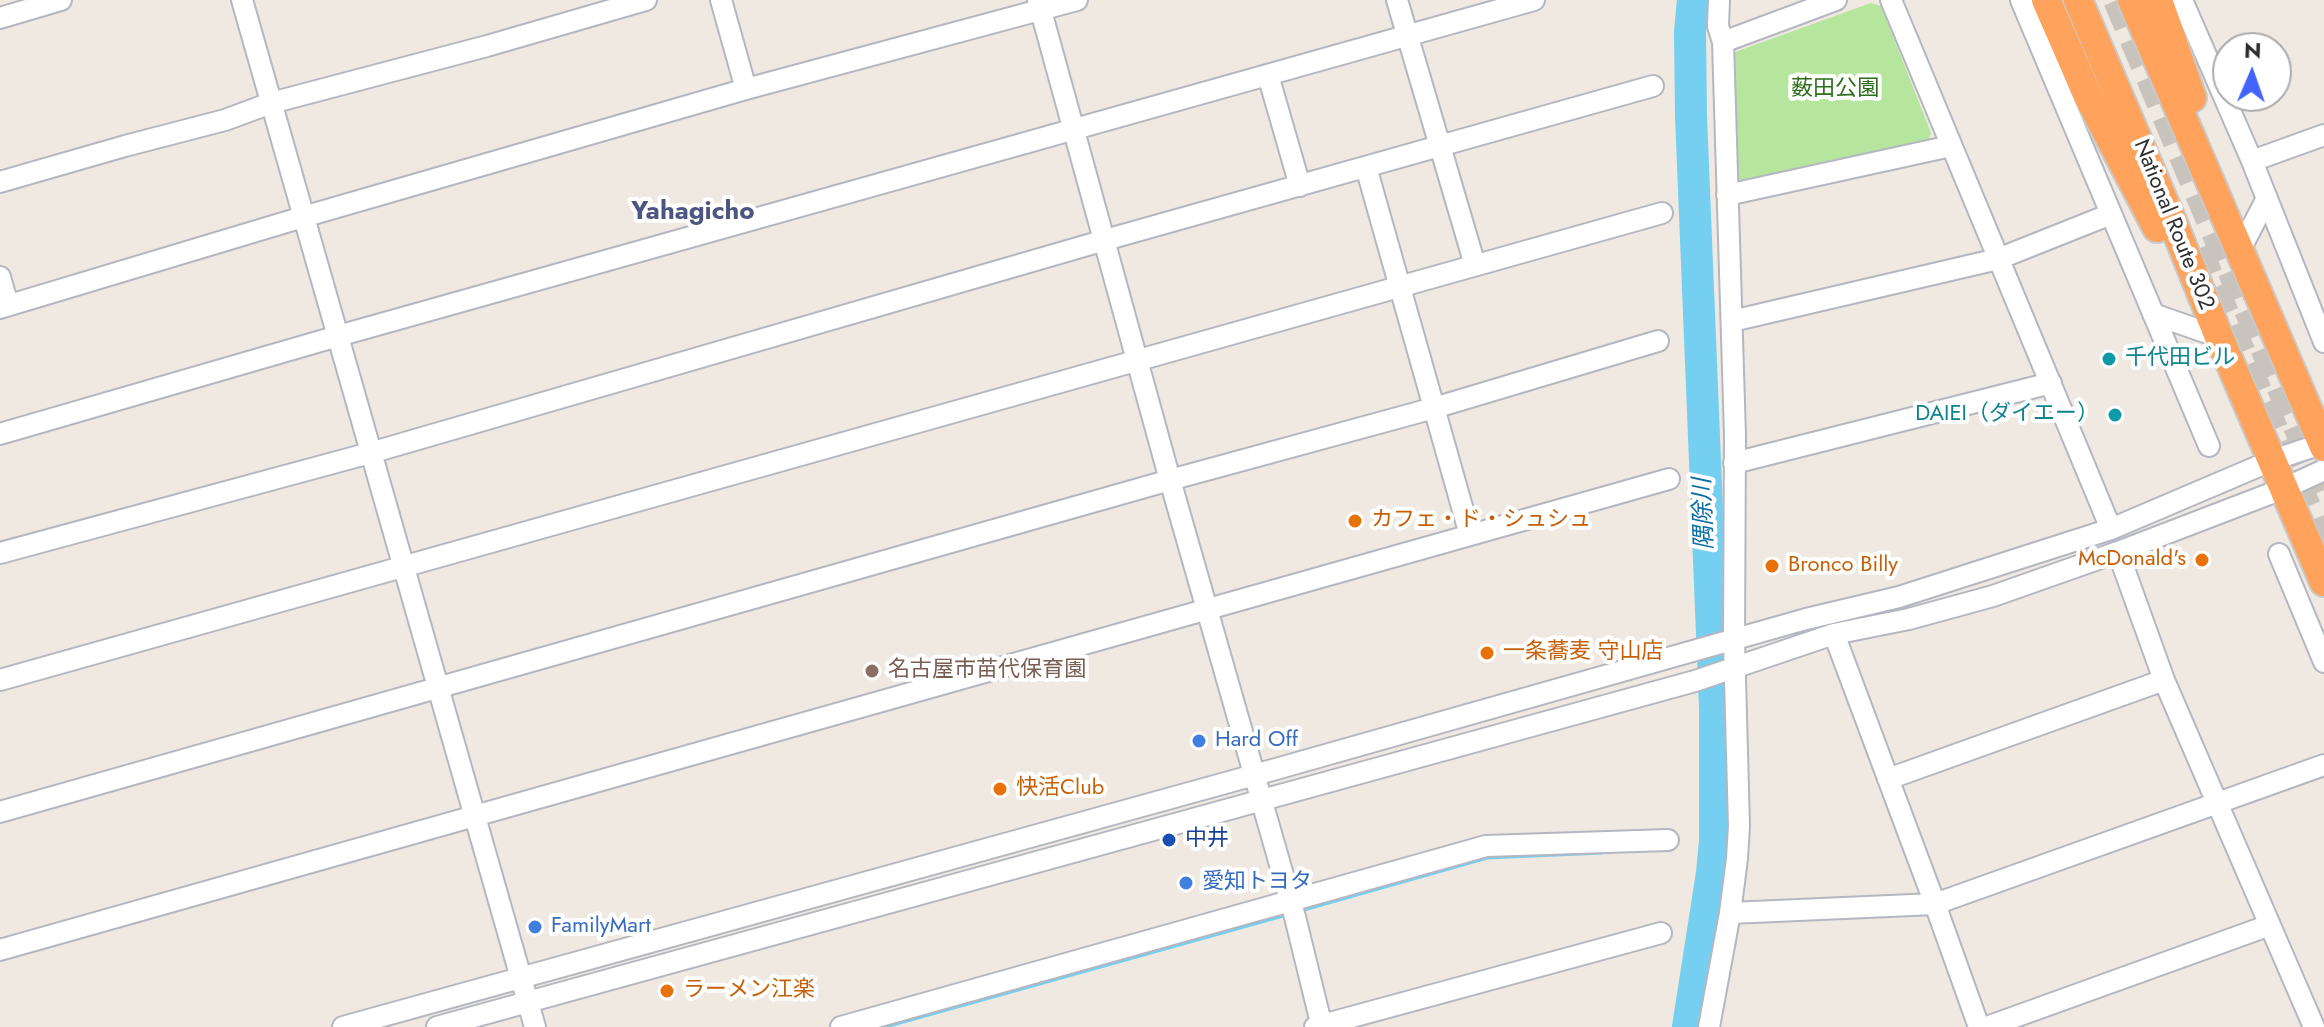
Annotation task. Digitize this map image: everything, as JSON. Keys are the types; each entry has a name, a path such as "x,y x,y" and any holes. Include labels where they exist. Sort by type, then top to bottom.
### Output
{"highway":[{"path":"2046,0 2089,98 2219,337"},
{"name":"National Route 302","path":"2078,0 2324,582"},
{"path":"2132,0 2324,450"},
{"path":"2158,0 2240,250"}],"street":[{"path":"0,18 61,0"},
{"path":"242,0 535,1027"},
{"path":"0,182 225,120 271,103 646,0"},
{"path":"721,0 746,89"},
{"path":"0,277 4,306 1038,5 1077,0"},
{"path":"1397,0 1475,265"},
{"path":"0,434 1534,0"},
{"path":"1709,1027 1730,913 1739,826 1734,641 1732,321 1719,0"},
{"path":"1723,42 1836,0"},
{"path":"1891,0 2111,529"},
{"path":"2021,0 2209,446"},
{"path":"2182,0 2252,161 2324,342"},
{"path":"1038,5 1292,907 1319,1026 1661,933"},
{"path":"1268,75 1300,186"},
{"path":"0,553 370,453 1105,240 1653,86"},
{"path":"2252,161 2324,135"},
{"path":"1727,195 1951,146"},
{"path":"1366,167 1470,535"},
{"path":"2240,250 2267,198"},
{"path":"0,680 1662,213"},
{"path":"1732,321 1998,259 2111,214"},
{"path":"2153,314 2219,337"},
{"path":"0,812 1434,408 1658,341"},
{"path":"1734,463 2051,383"},
{"path":"343,1027 1806,619 1899,597 2111,529 2273,460 2324,450"},
{"path":"437,1027 1695,681 1834,634 1909,619 1993,596 2285,488 2324,450"},
{"path":"0,950 1669,479"},
{"path":"2118,552 2164,680 2314,1027"},
{"path":"2279,554 2324,662"},
{"path":"1834,634 1979,1027"},
{"path":"1888,779 2164,680"},
{"path":"1730,913 1935,904 2324,765"},
{"path":"841,1027 1292,907 1486,846 1668,840"},
{"path":"1987,1027 2270,925"}],"green space":[{"name":"薮田公園","path":"1871,3 1881,6 1931,133 1928,142 1743,183 1737,177 1735,52"}],"waterway":[{"name":"隅除川","path":"1688,1027 1715,841 1715,708 1691,116 1690,32 1693,0"},
{"path":"1300,910 1487,857 1602,852"},
{"path":"882,1027 1290,913"}],"tunnel":[{"path":"2117,0 2324,490"},
{"path":"2198,249 2324,547"}],"place":[{"name":"千代田ビル","path":"2109,359"},
{"name":"DAIEI（ダイエー）","path":"2115,415"},
{"name":"カフェ・ド・シュシュ","path":"1355,521"},
{"name":"McDonald's","path":"2202,560"},
{"name":"Bronco Billy","path":"1772,566"},
{"name":"一条蕎麦 守山店","path":"1487,653"},
{"name":"名古屋市苗代保育園","path":"872,671"},
{"name":"Hard Off","path":"1199,741"},
{"name":"快活Club","path":"1000,789"},
{"name":"中井","path":"1169,840"},
{"name":"愛知トヨタ","path":"1186,883"},
{"name":"FamilyMart","path":"535,927"},
{"name":"ラーメン江楽","path":"667,991"}],"district":[{"name":"Yahagicho","path":"693,213"}]}
